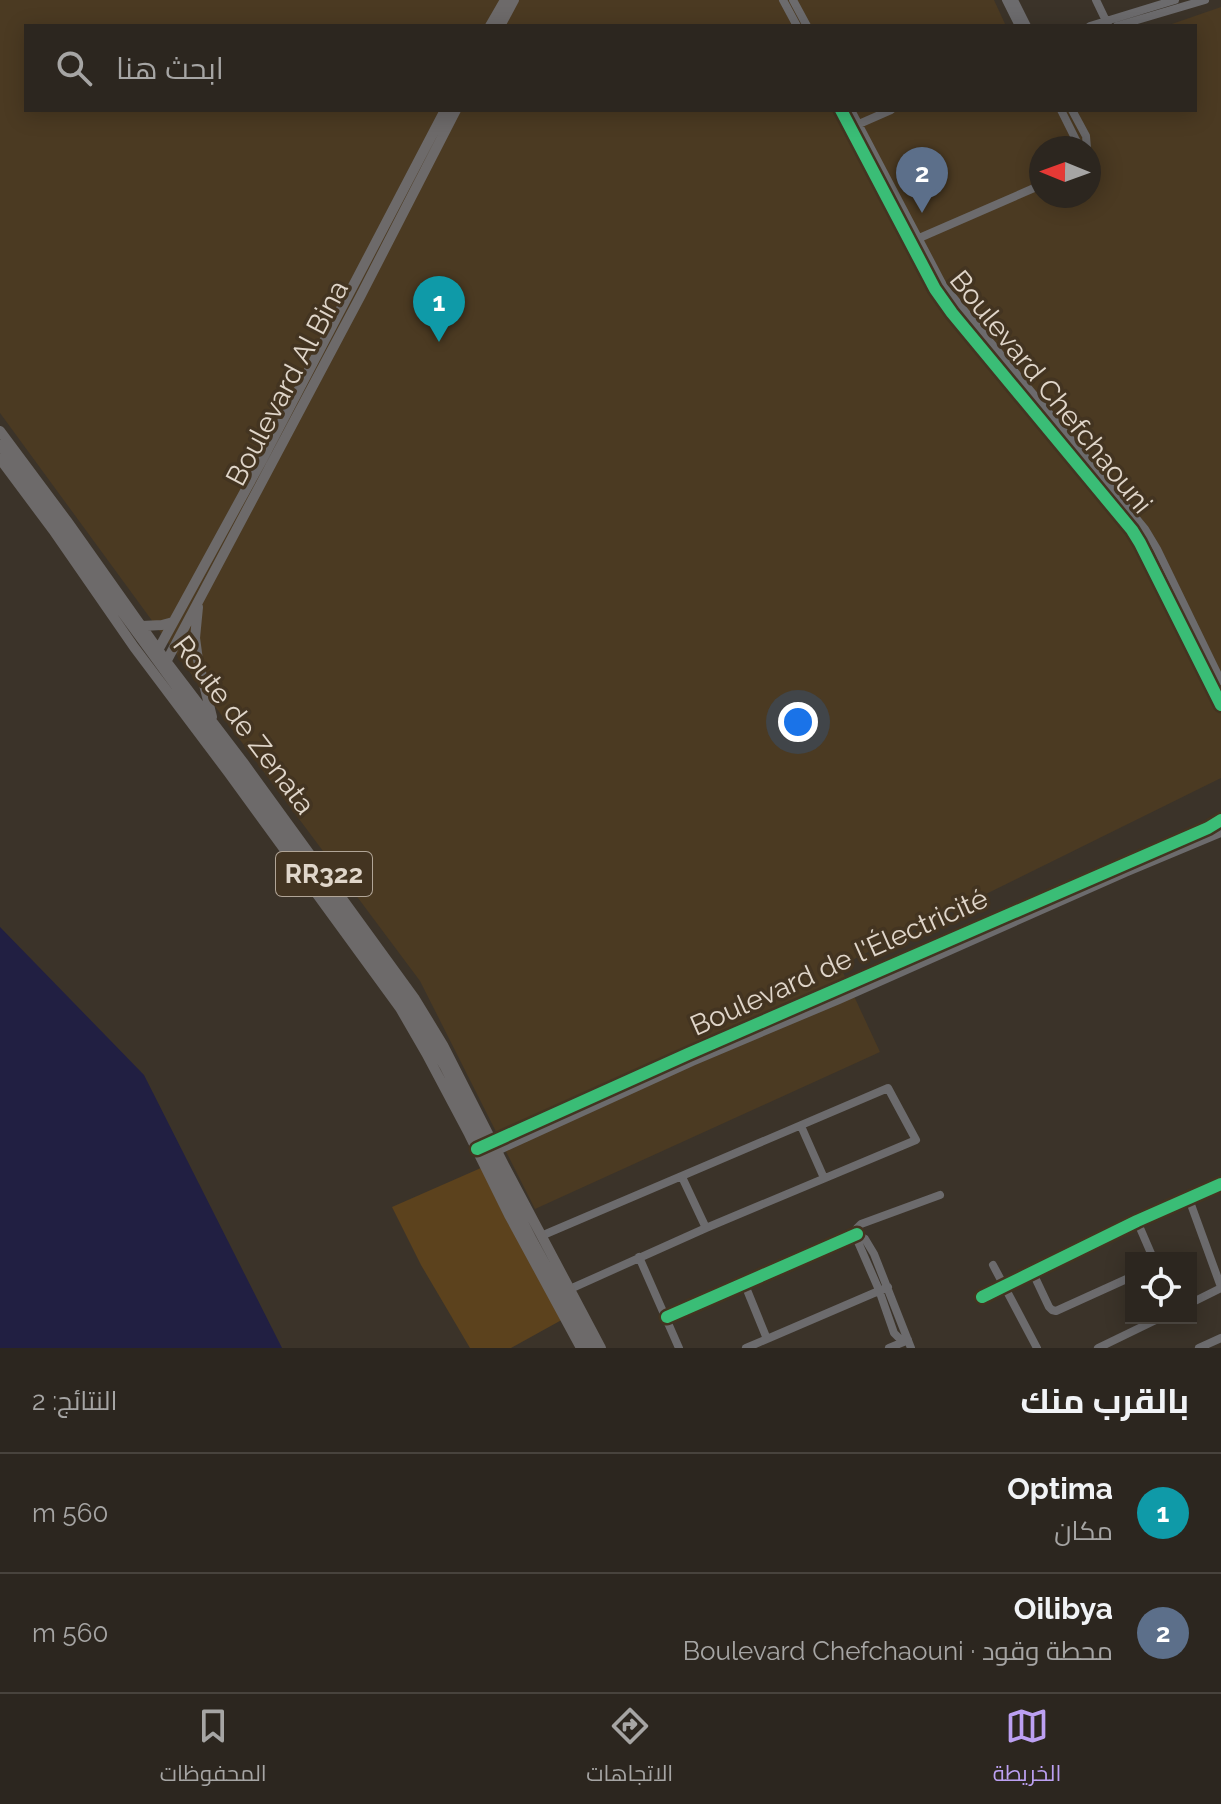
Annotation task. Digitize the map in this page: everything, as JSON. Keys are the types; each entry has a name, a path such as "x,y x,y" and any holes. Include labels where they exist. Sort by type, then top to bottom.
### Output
{"main road":[{"path":"491,24 505,0"},
{"path":"501,24 514,0"},
{"name":"Boulevard Al Bina","path":"154,656 269,447 444,112"},
{"name":"Boulevard Al Bina","path":"163,668 455,112"},
{"name":"Route de Zenata","path":"0,433 142,626 154,656"},
{"name":"Route de Zenata","path":"0,433 154,656 214,722 415,999 443,1045 488,1150 581,1348"},
{"name":"Route de Zenata","path":"0,445 163,668 391,995 541,1236 570,1289 596,1348"},
{"name":"Route de Zenata","path":"0,459 62,543 154,656"},
{"path":"199,599 195,638 214,722"},
{"path":"142,626 173,622"},
{"name":"Route de Zenata","path":"488,1150 596,1348"}],"street":[{"path":"783,0 796,24"},
{"path":"793,0 806,24"},
{"path":"1006,0 1018,24"},
{"path":"1014,0 1026,24"},
{"path":"1096,0 1107,24 1175,2 1205,0"},
{"path":"1122,24 1175,2"},
{"name":"Boulevard Chefchaouni","path":"842,112 943,285 1145,529 1221,681"},
{"name":"Boulevard Chefchaouni","path":"852,112 915,240 932,283 952,313 1132,530 1221,705"},
{"path":"859,124 886,112"},
{"path":"1062,112 1074,136"},
{"path":"1073,112 1086,136"},
{"path":"915,240 1029,190"},
{"name":"Boulevard de l'Électricité","path":"488,1150 688,1054 1208,828 1220,820"},
{"name":"Boulevard de l'Électricité","path":"488,1150 1221,833"},
{"path":"541,1236 888,1088 916,1140 570,1289"},
{"path":"801,1126 824,1178"},
{"path":"682,1177 706,1228"},
{"path":"982,1297 1137,1221 1221,1184"},
{"path":"909,1344 894,1333 884,1288 858,1242 857,1228 940,1195"},
{"path":"1189,1199 1221,1287 1197,1300"},
{"path":"1137,1221 1150,1252"},
{"path":"667,1317 857,1234"},
{"path":"639,1257 679,1348"},
{"path":"993,1265 1033,1347"},
{"path":"1032,1271 1049,1307 1056,1311 1125,1280"},
{"path":"745,1285 767,1339"},
{"path":"746,1348 884,1288"},
{"path":"1098,1348 1148,1324"},
{"path":"1199,1348 1221,1338"},
{"path":"889,1348 909,1344"}],"shaded area":[{"path":"0,0 994,0 1005,24 24,24 24,112 1197,112 1197,24 1172,24 1221,7 1221,778 840,966 880,1052 535,1209 420,981 0,413"},
{"path":"0,927 144,1075 282,1348 0,1348"},
{"path":"490,1164 567,1317 511,1348 470,1348 421,1265 392,1207"}],"cycle path":[{"path":"842,112 935,289 1132,530 1221,705"},
{"path":"477,1149 1221,820"},
{"path":"982,1297 1137,1221 1221,1184"},
{"path":"667,1317 857,1234"}],"place":[{"name":"Oilibya","path":"922,213"},
{"name":"Optima","path":"439,342"}]}
